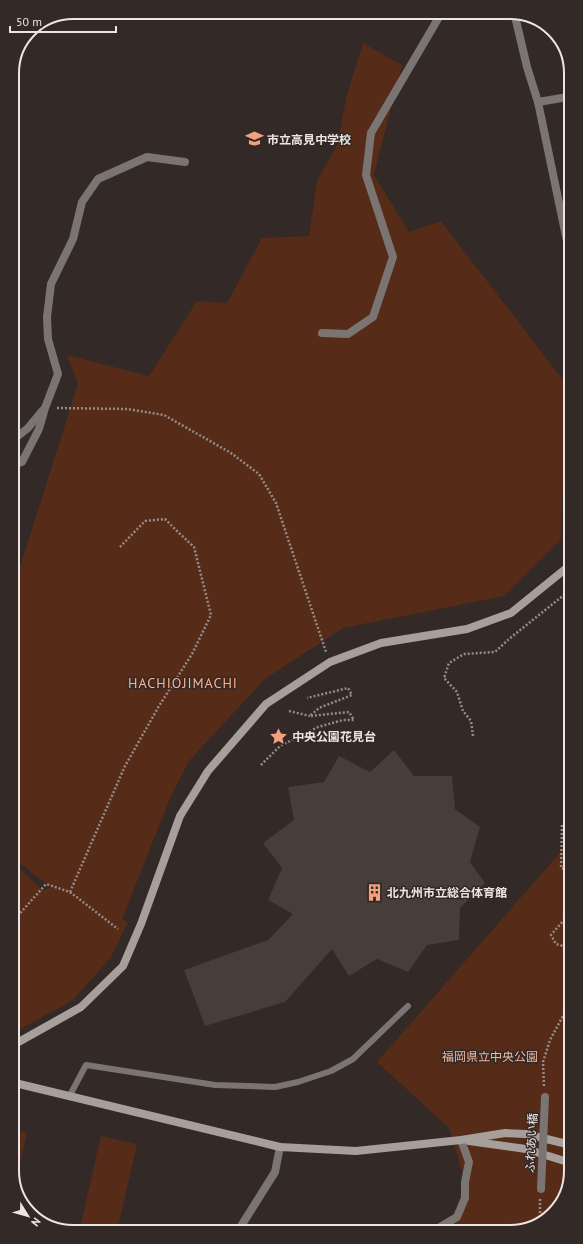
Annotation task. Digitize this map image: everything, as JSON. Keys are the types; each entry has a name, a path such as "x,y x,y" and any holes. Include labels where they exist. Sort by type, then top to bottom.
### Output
{"street":[{"path":"322,333 348,334 373,316 393,257 366,175 372,133 438,19"},
{"path":"516,19 527,67 538,102 564,227"},
{"path":"538,102 564,98"},
{"path":"19,463 22,462 39,429 58,374 48,339 47,317 51,284 73,239 82,202 98,179 147,157 185,162"},
{"path":"19,435 28,428 45,408"},
{"path":"19,1042 81,1007 123,966 141,924 180,816 208,771 266,704 330,662 381,643 466,629 511,613 564,570"},
{"path":"19,1084 280,1147 356,1151 461,1140 505,1133 526,1134 564,1143"},
{"name":"ふれあい橋","path":"541,1189 545,1097"},
{"path":"461,1140 526,1149 564,1160"},
{"path":"444,1225 457,1217 466,1198 465,1182 469,1162 461,1140"},
{"path":"242,1225 275,1172 280,1147"}],"lane":[{"path":"69,1097 86,1065 215,1085 275,1087 298,1082 331,1071 353,1059 408,1006"}],"path":[{"path":"45,408 127,409 164,415 231,453 259,474 276,504 330,662"},
{"path":"70,892 125,766 159,706 192,654 212,615 194,547 165,519 146,521 119,548"},
{"path":"473,736 471,722 463,712 457,692 444,678 449,663 464,654 495,652 564,595"},
{"path":"307,698 348,688 352,695 319,708 310,716"},
{"path":"261,766 280,746 318,727 343,720 354,720 349,712 310,716 289,711"},
{"path":"562,825 561,868 564,869"},
{"path":"19,914 46,884 70,892 118,929"},
{"path":"564,920 551,935 556,944 564,945"},
{"path":"545,1097 543,1062 550,1040 564,1015"},
{"path":"540,1216 541,1189"}],"green space":[{"path":"363,43 402,65 374,175 409,232 441,221 564,381 564,446 561,539 504,596 343,628 265,679 189,761 171,796 122,919 128,922 111,957 73,1000 19,1030 19,868 43,890 53,887 46,884 19,862 19,570 78,384 67,355 149,376 197,301 227,303 262,238 309,236 317,181 338,143 346,98"},
{"name":"福岡県立中央公園","path":"564,848 564,1170 561,1188 555,1201 540,1216 520,1224 450,1225 465,1182 449,1128 377,1062"},
{"path":"19,1132 27,1133 19,1168"},
{"path":"101,1136 137,1144 119,1225 81,1225"}],"building":[{"name":"北九州市立総合体育館","path":"394,750 414,776 452,776 455,809 480,827 470,862 485,883 460,908 459,940 427,945 408,972 377,959 349,976 332,949 285,1002 205,1026 184,970 268,940 293,914 268,900 282,868 263,843 294,820 288,787 324,782 339,756 370,772"}],"place":[{"name":"市立高見中学校","path":"254,139"},
{"name":"中央公園花見台","path":"279,736"},
{"name":"北九州市立総合体育館","path":"374,892"}],"district":[{"name":"HACHIOJIMACHI","path":"183,683"}]}
